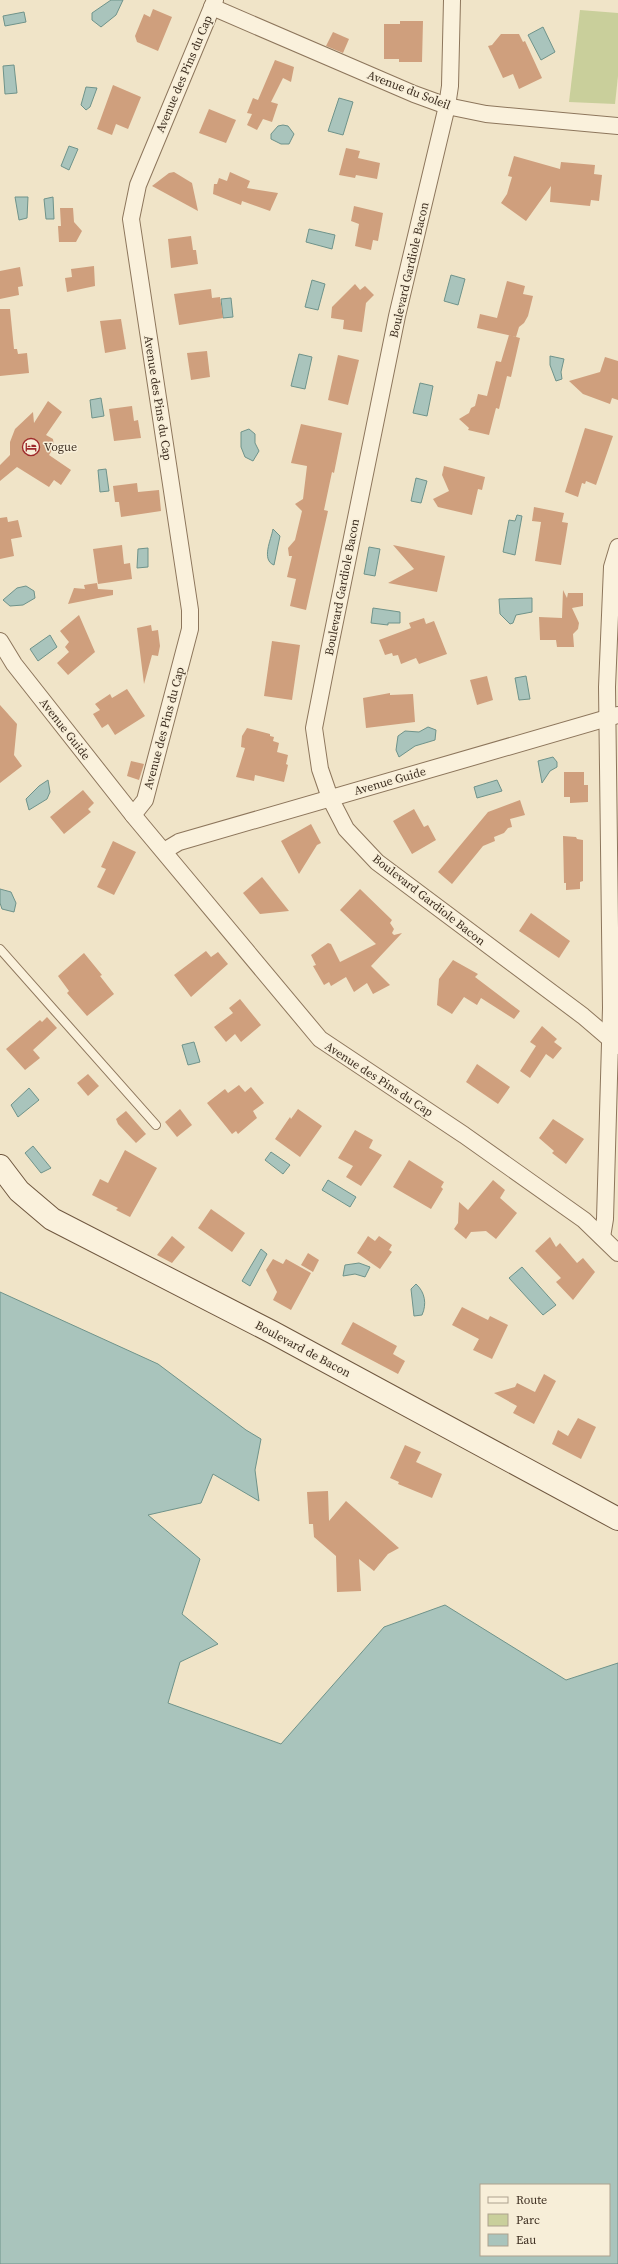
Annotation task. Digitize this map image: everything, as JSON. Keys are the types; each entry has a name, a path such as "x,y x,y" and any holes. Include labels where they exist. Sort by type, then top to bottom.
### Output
{"street":[{"name":"Boulevard Gardiole Bacon","path":"452,0 450,86 448,106 397,316 314,728 320,769 330,798 346,829 377,862 583,1016 614,1043"},
{"name":"Avenue du Soleil","path":"214,4 414,94 448,106 486,114 618,126"},
{"name":"Avenue des Pins du Cap","path":"214,4 138,185 131,219 189,602 190,629 145,800 134,816 320,1040 464,1135 584,1220 618,1252"},
{"path":"602,1237 605,1219 614,1043 613,716 607,687 612,567 618,547"},
{"name":"Avenue Guide","path":"0,641 14,664 134,816"},
{"name":"Avenue Guide","path":"164,851 179,842 613,716"},
{"name":"Boulevard de Bacon","path":"0,1166 19,1192 52,1219 272,1332 618,1519"}],"lane":[{"path":"0,949 156,1125"}],"green space":[{"path":"580,10 618,13 618,76 615,104 569,102"}],"water":[{"path":"111,0 123,0 116,15 101,27 92,20 92,13"},
{"path":"24,12 26,22 5,26 3,16"},
{"path":"543,27 555,52 541,60 528,35"},
{"path":"14,65 17,93 5,94 3,66"},
{"path":"86,87 97,88 90,107 86,110 81,105"},
{"path":"339,98 353,102 343,135 328,131"},
{"path":"278,126 288,126 294,134 289,144 281,144 271,139 271,134"},
{"path":"69,146 78,149 69,170 61,166"},
{"path":"15,197 28,197 27,218 19,220"},
{"path":"53,197 54,219 46,219 44,199"},
{"path":"309,229 335,235 332,249 306,242"},
{"path":"451,275 465,279 458,305 444,301"},
{"path":"312,280 325,284 318,310 305,307"},
{"path":"231,298 233,317 223,318 221,299"},
{"path":"299,354 312,357 305,389 291,386"},
{"path":"550,356 564,359 561,372 562,379 556,381 550,365"},
{"path":"420,383 433,386 427,416 413,413"},
{"path":"101,398 104,416 92,418 90,400"},
{"path":"249,429 255,434 255,443 259,451 253,461 245,457 241,447 241,432"},
{"path":"106,469 109,491 100,492 98,470"},
{"path":"416,478 427,481 421,503 411,501"},
{"path":"517,515 522,516 515,555 503,552 509,520 515,521"},
{"path":"273,529 280,536 274,565 268,559 267,554"},
{"path":"369,547 380,549 375,576 364,574"},
{"path":"148,548 148,567 137,568 138,549"},
{"path":"26,586 34,591 35,598 23,605 10,606 3,600 17,588"},
{"path":"532,598 532,612 516,615 513,623 510,624 500,614 499,599"},
{"path":"373,608 400,612 400,623 388,623 388,625 371,623"},
{"path":"50,635 57,647 38,661 30,649"},
{"path":"526,676 530,699 519,700 515,678"},
{"path":"428,727 436,730 435,740 415,746 399,757 396,750 398,736 405,731 419,732"},
{"path":"553,757 557,762 557,767 550,771 542,783 538,761"},
{"path":"48,780 50,792 47,799 29,810 26,799 39,786"},
{"path":"497,780 502,791 477,798 474,787"},
{"path":"0,889 11,892 16,903 14,912 2,909 0,903"},
{"path":"194,1042 200,1062 188,1065 182,1045"},
{"path":"29,1088 39,1100 18,1117 11,1105"},
{"path":"33,1146 51,1168 41,1173 25,1153"},
{"path":"271,1152 290,1165 283,1174 265,1160"},
{"path":"328,1180 356,1197 350,1207 322,1190"},
{"path":"261,1249 267,1254 250,1286 242,1281"},
{"path":"359,1263 370,1267 365,1277 355,1274 343,1276 345,1265"},
{"path":"522,1267 556,1305 543,1315 509,1278"},
{"path":"416,1284 423,1294 425,1302 422,1315 414,1316 411,1289"},
{"path":"0,1292 158,1364 246,1430 261,1439 255,1470 259,1501 213,1474 201,1503 148,1515 200,1559 182,1614 218,1644 180,1662 168,1703 281,1744 384,1627 445,1605 566,1680 618,1663 618,2264 0,2264"}],"building":[{"path":"153,9 172,17 158,51 137,42 135,36 144,14 150,17"},
{"path":"400,21 423,21 422,62 399,62 399,59 384,59 384,24 400,24"},
{"path":"333,32 349,39 343,53 326,46"},
{"path":"501,34 519,34 523,42 525,41 542,78 519,89 513,74 503,78 488,46 492,45"},
{"path":"275,60 294,67 291,82 283,78 271,102 278,104 272,122 263,119 257,130 247,125 252,114 247,113 253,98 258,100"},
{"path":"113,85 141,97 128,129 116,124 112,135 97,129"},
{"path":"209,109 236,120 226,143 199,133"},
{"path":"346,148 360,151 358,158 380,163 377,179 356,175 355,178 339,175"},
{"path":"514,156 560,169 561,162 595,165 594,174 602,175 599,201 591,200 590,206 550,202 551,186 526,221 501,203 507,194 512,177 508,176"},
{"path":"174,172 192,183 198,211 152,186 169,173"},
{"path":"230,172 250,181 247,188 278,193 270,211 242,201 241,205 213,194 214,184 217,184 219,178 227,181"},
{"path":"354,206 383,213 378,241 373,240 371,250 355,246 359,224 351,221"},
{"path":"60,208 73,208 74,222 82,231 76,242 59,242 58,226 61,226"},
{"path":"191,236 193,250 196,250 198,264 171,268 168,239"},
{"path":"94,266 95,286 67,292 65,278 72,277 71,269"},
{"path":"20,267 23,286 18,287 19,295 0,299 0,271"},
{"path":"507,281 525,286 523,294 533,296 528,316 524,323 519,327 516,337 477,328 480,314 497,318"},
{"path":"355,284 360,290 365,286 374,295 366,303 362,332 343,329 344,320 331,318 332,307"},
{"path":"211,289 212,298 220,297 223,318 179,325 174,294"},
{"path":"0,309 10,309 14,349 17,349 18,354 27,353 29,373 0,376"},
{"path":"121,319 126,349 105,353 100,321"},
{"path":"509,335 520,338 511,377 507,376 499,409 496,408 489,435 468,430 469,428 459,419 469,413 471,408 475,406 478,394 487,396 496,361 501,362"},
{"path":"207,351 210,377 191,380 187,353"},
{"path":"338,355 359,360 348,405 328,400"},
{"path":"605,357 618,361 618,400 612,398 610,404 583,394 569,381 600,372"},
{"path":"48,401 62,412 46,435 53,439 54,447 49,455 71,470 61,485 54,480 49,487 17,467 0,481 0,465 10,455 10,442 15,429 33,412 34,423"},
{"path":"132,406 134,421 138,420 141,438 114,441 109,409"},
{"path":"301,424 342,433 334,473 332,472 324,510 328,511 306,610 290,606 296,579 287,577 292,556 289,556 288,548 295,540 302,511 295,504 303,499 307,466 291,463"},
{"path":"585,428 613,436 596,485 586,481 585,484 582,483 578,497 565,492"},
{"path":"444,466 485,477 482,490 478,489 472,515 438,507 433,499 449,491 442,475"},
{"path":"137,483 138,492 159,490 161,511 121,517 119,502 115,502 113,486"},
{"path":"534,507 564,513 562,522 568,523 561,565 535,561 541,522 532,521"},
{"path":"7,517 8,522 18,520 22,537 11,539 14,556 0,559 0,518"},
{"path":"122,545 124,564 130,563 132,579 98,584 93,549"},
{"path":"393,545 445,556 437,592 388,583 414,569"},
{"path":"97,583 98,589 113,590 113,595 68,604 74,588 85,589 84,585"},
{"path":"563,590 567,598 568,593 583,593 583,606 572,608 579,623 578,629 573,634 574,647 557,647 556,640 540,640 539,617 562,618"},
{"path":"79,615 95,652 68,675 57,663 69,652 65,647 69,642 60,631"},
{"path":"424,618 426,624 434,621 447,654 419,664 416,658 401,664 398,655 393,656 392,653 385,655 379,640 411,628 409,623"},
{"path":"151,625 152,631 158,630 160,646 158,656 152,655 144,684 137,628"},
{"path":"272,641 300,645 292,700 264,696"},
{"path":"487,676 493,700 477,705 470,680"},
{"path":"127,689 145,716 115,735 108,724 102,728 93,714 100,710 95,704 110,694 112,698"},
{"path":"390,693 390,695 413,694 415,722 366,728 363,698"},
{"path":"0,705 17,724 14,755 22,766 0,783"},
{"path":"247,728 270,734 270,736 274,737 273,741 279,743 277,752 288,755 286,764 288,765 284,782 255,775 254,781 236,777 245,748 241,747 242,736"},
{"path":"131,761 144,764 139,780 127,776"},
{"path":"564,772 584,772 584,785 588,785 588,802 570,803 570,797 564,797"},
{"path":"83,790 94,803 88,809 91,812 64,834 50,817"},
{"path":"520,800 525,815 510,819 512,827 508,828 504,833 494,837 495,841 483,846 452,884 438,872 488,812"},
{"path":"414,809 424,827 428,825 436,840 412,854 393,821"},
{"path":"311,824 321,843 317,845 299,874 281,841"},
{"path":"563,836 576,837 577,839 583,840 583,881 580,882 580,889 566,890 566,883 564,883"},
{"path":"113,841 136,852 114,895 97,887 106,869 101,867"},
{"path":"262,877 289,911 260,914 243,893"},
{"path":"360,889 392,920 390,923 394,929 392,933 394,935 402,933 371,966 390,985 373,994 367,983 354,992 346,977 331,986 329,982 324,985 313,966 316,965 311,955 328,943 331,944 340,962 376,944 340,910"},
{"path":"531,913 570,941 559,958 519,931"},
{"path":"206,951 211,957 218,952 228,964 191,997 174,975"},
{"path":"84,953 102,975 100,976 114,994 87,1016 67,993 69,991 58,976"},
{"path":"453,960 478,974 475,977 520,1011 514,1019 481,998 477,1005 464,997 452,1014 437,1005 439,979"},
{"path":"240,999 261,1025 241,1042 235,1034 226,1042 214,1027 233,1013 229,1008"},
{"path":"47,1017 57,1028 33,1050 40,1058 25,1070 6,1049 40,1020 42,1022"},
{"path":"542,1026 557,1039 554,1042 562,1048 553,1059 546,1054 530,1078 520,1071 536,1046 530,1042"},
{"path":"477,1064 510,1087 498,1104 466,1082"},
{"path":"88,1074 99,1086 88,1096 77,1083"},
{"path":"239,1085 245,1092 251,1087 264,1103 253,1111 257,1118 238,1134 236,1131 232,1134 207,1103 225,1089 228,1093"},
{"path":"180,1109 192,1125 177,1137 165,1122"},
{"path":"298,1109 322,1126 300,1157 275,1139 290,1117 291,1119"},
{"path":"126,1111 146,1134 136,1143 118,1124 116,1119"},
{"path":"553,1119 584,1139 566,1164 552,1153 554,1151 539,1138"},
{"path":"355,1130 373,1140 369,1148 382,1155 361,1186 346,1177 353,1166 338,1158"},
{"path":"125,1150 157,1168 130,1217 116,1210 118,1208 92,1195 100,1179 108,1183"},
{"path":"409,1160 444,1182 441,1187 443,1189 431,1209 393,1187"},
{"path":"493,1180 505,1190 500,1198 517,1213 496,1239 486,1231 471,1232 466,1239 454,1229 458,1223 459,1202 468,1210"},
{"path":"211,1209 245,1233 232,1252 198,1228"},
{"path":"172,1236 185,1247 172,1263 157,1255"},
{"path":"368,1236 375,1241 379,1236 392,1245 389,1250 392,1252 380,1269 357,1253"},
{"path":"550,1237 556,1247 560,1243 577,1263 583,1258 595,1272 573,1300 556,1282 561,1278 535,1251"},
{"path":"308,1253 319,1260 313,1272 301,1265"},
{"path":"273,1259 283,1264 286,1259 311,1273 291,1310 273,1300 277,1292 266,1270"},
{"path":"462,1307 488,1320 490,1316 508,1325 492,1359 473,1350 479,1339 452,1325"},
{"path":"353,1322 397,1346 393,1354 405,1361 398,1374 341,1344"},
{"path":"544,1374 556,1381 534,1424 513,1413 517,1406 494,1393 515,1387 517,1383 535,1392"},
{"path":"578,1418 596,1427 581,1459 552,1444 558,1430 568,1436"},
{"path":"405,1445 421,1452 416,1462 442,1474 432,1498 398,1484 399,1482 390,1478"},
{"path":"328,1491 329,1521 346,1501 399,1548 388,1554 374,1571 359,1559 361,1591 337,1592 336,1556 314,1537 313,1524 309,1524 307,1492"}],"place":[{"name":"Vogue","path":"31,447"}]}
